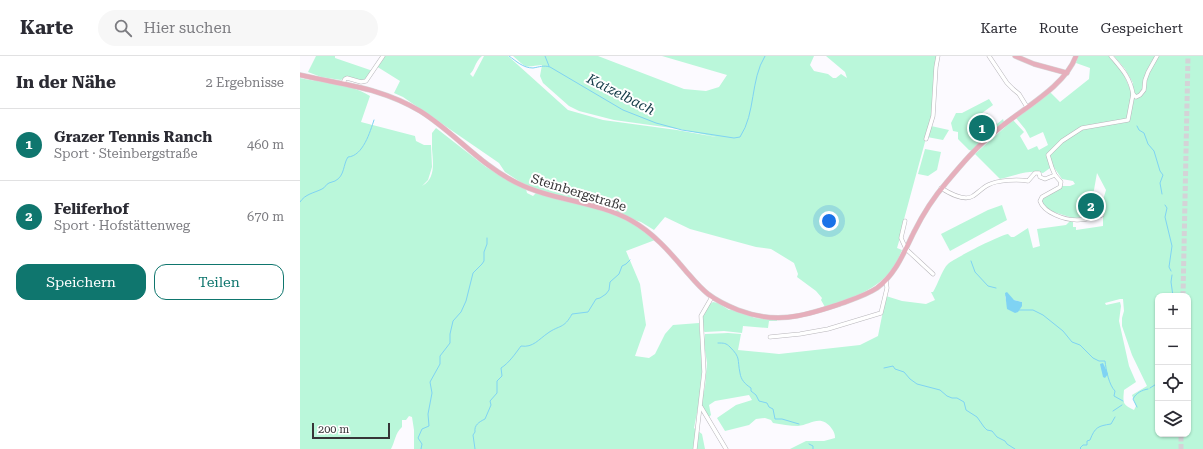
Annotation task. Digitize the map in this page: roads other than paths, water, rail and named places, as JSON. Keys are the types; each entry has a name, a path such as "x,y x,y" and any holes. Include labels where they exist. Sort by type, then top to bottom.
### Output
{"main road":[{"path":"1016,56 1034,64 1067,73"},
{"name":"Steinbergstraße","path":"300,75 342,82 381,92 395,98 420,111 437,123 489,167 517,183 555,198 608,210 633,221 657,239 698,285 712,297 728,306 751,315 767,318 784,318 814,312 857,298 875,289 886,280 906,249 923,215 941,188 970,155 989,137 1056,84 1067,73 1076,56"}],"street":[{"path":"342,82 347,78 361,82 366,81 383,56"},
{"path":"926,139 933,116 938,56"},
{"path":"989,56 1006,82 1019,94 1027,107"},
{"path":"1102,215 1079,220 1071,220 1046,211 1041,206 1040,201 1042,197 1060,187 1061,182 1055,175 1048,155 1054,148 1068,136 1082,128 1127,120 1133,94 1131,82 1112,56"},
{"path":"1133,94 1136,97 1142,94 1148,72 1157,56"},
{"path":"941,188 953,195 968,198 973,197 989,184 995,182 1022,179 1028,181 1035,173 1039,173 1040,177 1045,180 1055,175"},
{"path":"905,221 901,238 906,249 933,274"},
{"path":"770,337 828,329 881,313 887,288 886,280"},
{"path":"695,449 704,372 701,316 712,297"},
{"path":"700,407 726,449"}],"water":[{"path":"1007,292 1014,300 1022,302 1022,306 1018,312 1015,313 1007,309 1005,293"},
{"path":"1103,363 1108,374 1105,378 1103,377 1100,364"}],"waterway":[{"name":"Katzelbach","path":"509,56 526,67 550,67 623,110 656,123 682,130 734,138 740,137 749,118 757,75 765,56"},
{"path":"545,56 549,66"},
{"path":"300,202 307,195 323,188 341,176 348,157 353,156 358,152 365,143 374,120"},
{"path":"1137,126 1139,130 1144,133 1148,144 1154,151 1160,171 1163,175 1160,183 1162,194"},
{"path":"1165,205 1167,208 1165,217 1172,246 1169,267 1171,271"},
{"path":"421,449 422,444 418,438 422,429 429,426 428,414 432,393 430,382 440,364 440,356 450,343 450,334 453,321 461,312 466,301 473,273 484,261 487,238"},
{"path":"475,449 473,435 475,432 475,427 485,419 491,405 490,401 497,393 497,381 502,376 501,368 509,361 521,346 529,346 536,342 564,324 572,314 588,312 596,299 606,294 609,290 610,282 619,274 622,266 630,260"},
{"path":"971,261 975,272 988,286 996,288"},
{"path":"1172,275 1171,282 1173,293"},
{"path":"1019,310 1033,310 1043,315 1063,331 1072,342 1080,345 1093,358 1099,361 1105,361 1109,381 1115,391 1114,396 1123,401"},
{"path":"718,343 727,345 736,354 742,380 751,388 751,391 756,395 759,401 767,403 769,407 773,409 775,419 782,419 799,424"},
{"path":"884,368 893,366 895,369 904,372 917,384 940,390 947,396 957,398 964,402 966,410 977,417 987,430 992,431 997,437 1015,449"},
{"path":"1150,388 1155,385"},
{"path":"1137,407 1133,399 1134,397 1139,392 1148,389"},
{"path":"1113,411 1122,405"},
{"path":"1081,449 1080,448 1083,445 1087,445 1087,441 1090,440 1095,430 1111,424 1115,417"},
{"path":"809,444 813,446 813,449"}],"tunnel":[{"path":"1183,293 1188,56"},
{"path":"1181,437 1181,449"}],"place":[{"name":"Grazer Tennis Ranch","path":"982,128"},
{"name":"Feliferhof","path":"1091,206"}]}
